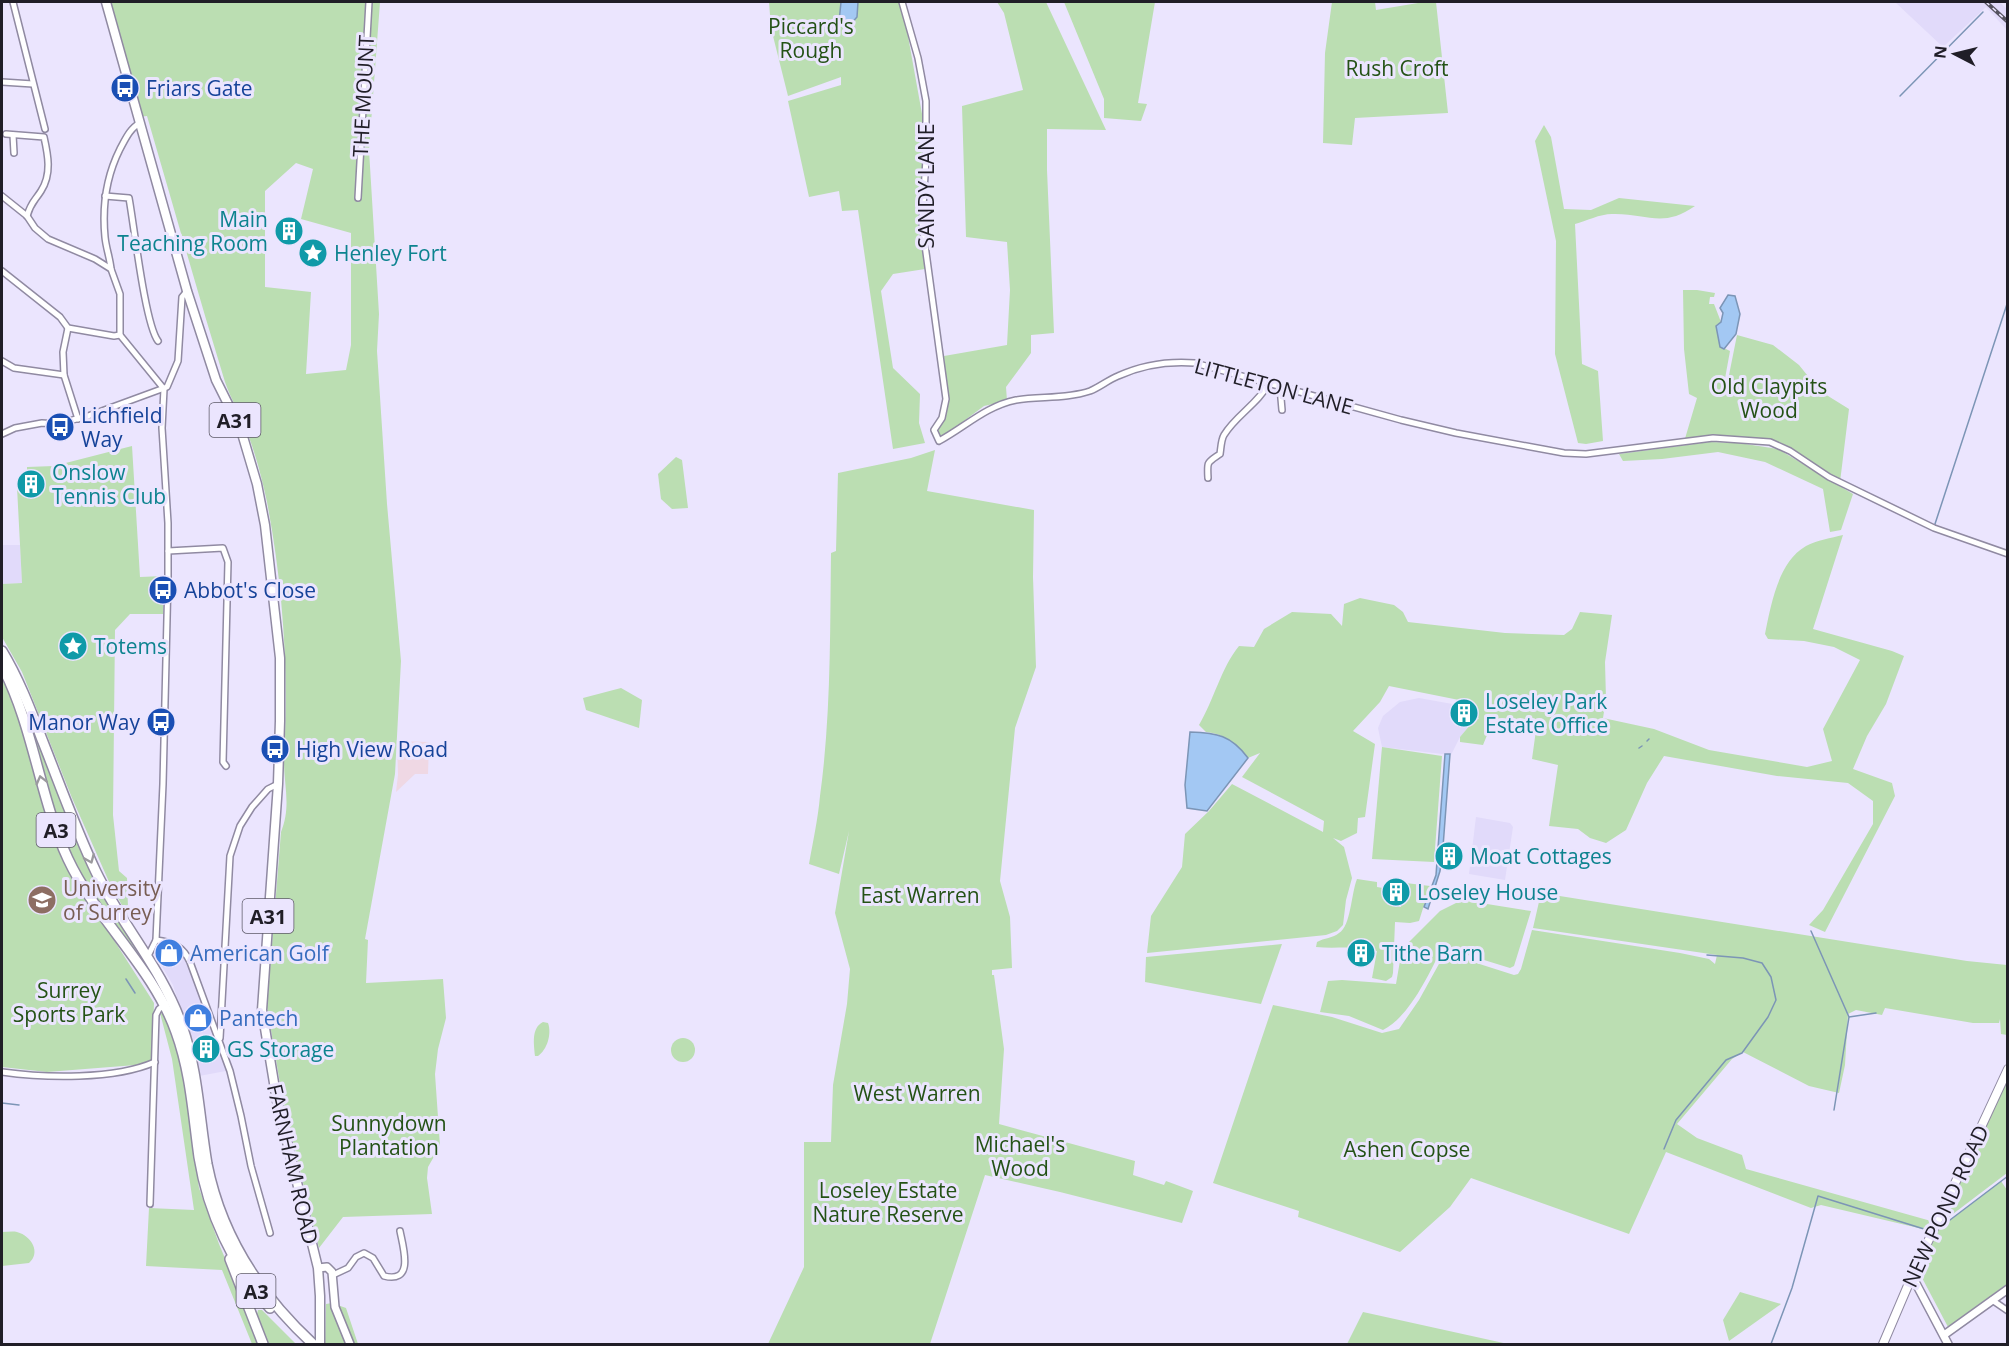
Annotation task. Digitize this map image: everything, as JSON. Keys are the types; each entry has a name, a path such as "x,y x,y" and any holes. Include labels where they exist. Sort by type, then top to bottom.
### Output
{"highway":[{"name":"A3","path":"2,651 27,700 99,879 148,956 168,1003 182,1028 193,1065 214,1194 235,1246 279,1310 317,1344"},
{"name":"A3","path":"2,666 20,704 50,812 69,861 86,891 168,1003 191,1095 202,1172 212,1210 220,1228 234,1258 258,1294 305,1344"},
{"name":"A3","path":"220,1228 235,1274 263,1344"}],"main road":[{"name":"FARNHAM ROAD","path":"106,2 187,291 216,380 241,430 266,525 280,658 278,784 262,1010 279,1112 318,1268 320,1296 317,1344"},
{"name":"NEW POND ROAD","path":"1883,1344 2007,1069"}],"street":[{"path":"13,2 45,129"},
{"name":"THE MOUNT","path":"358,198 369,2"},
{"name":"SANDY LANE","path":"902,2 918,58 926,100 926,159 922,223 946,399 942,418 934,430 939,441"},
{"path":"2,82 33,84"},
{"path":"140,123 125,139 112,166 105,196 105,239 121,307 120,335 164,388 162,428 168,551 164,784 156,940 148,956"},
{"path":"14,153 10,134 44,137 48,162 46,181 31,203 27,216"},
{"path":"2,196 27,216 35,228 48,239 111,269"},
{"path":"105,196 129,198 148,312 154,336 158,341"},
{"path":"16,206 31,203"},
{"path":"96,260 107,250"},
{"path":"2,271 60,317 68,328 120,335"},
{"path":"2,434 15,428 78,419 167,387 178,361 182,297 187,291"},
{"path":"68,328 63,352 64,375 78,419"},
{"path":"2,361 14,368 64,375"},
{"name":"LITTLETON LANE","path":"939,441 981,413 1015,401 1089,391 1118,376 1151,365 1176,361 1195,363 1456,433 1564,453 1586,454 1713,438 1770,442 1779,445 1834,480 1934,528 2007,554"},
{"path":"1208,478 1207,464 1209,460 1220,454 1223,437 1240,416 1262,395 1269,383"},
{"path":"1280,387 1282,410"},
{"path":"168,551 223,548 228,562 223,762 226,765"},
{"path":"220,1039 230,856 233,843 252,807 268,789 278,784"},
{"path":"156,940 174,944 187,956 220,1039 270,1233"},
{"path":"150,1204 156,1015 157,1011 168,1003"},
{"path":"212,1020 221,1019"},
{"path":"2,1072 32,1076 68,1076 122,1071 155,1062"},
{"path":"333,1275 348,1268 356,1257 364,1253 372,1258 384,1276 389,1278 397,1276 405,1268 406,1263 400,1231"},
{"path":"318,1268 327,1268 333,1275 335,1307 350,1344"},
{"path":"1912,1276 1948,1344"},
{"path":"1944,1335 2007,1289"},
{"path":"1992,1300 2007,1311"}],"shaded area":[{"path":"1895,2 1999,2 2007,9 2007,30 1986,7 1943,47"},
{"path":"2,545 20,545 22,583 2,584"},
{"path":"1419,698 1469,707 1476,718 1460,737 1451,755 1382,747 1378,728 1383,716 1400,702"},
{"path":"397,741 429,742 428,774 415,774 396,792 398,775"},
{"path":"1476,817 1510,823 1513,827 1505,880 1469,874"},
{"path":"163,945 177,948 184,955 226,1071 199,1076 173,985 157,958 159,947"}],"green space":[{"name":"Sunnydown Plantation","path":"107,2 380,2 369,150 379,314 377,351 387,504 401,661 395,774 365,939 368,940 366,983 443,979 446,1018 438,1049 435,1074 440,1146 428,1167 427,1178 432,1214 343,1217 319,1248 283,1101 267,1007 281,832 287,803 284,766 285,660 281,597 273,534 256,458 245,426 225,382 147,116 139,117","holes":["296,163 313,169 301,219 351,233 351,345 346,370 306,374 311,292 265,287 265,191"]},
{"name":"Piccard's Rough","path":"769,2 899,2 904,14 924,125 920,214 925,269 893,274 881,291 893,368 920,394 919,423 925,443 893,449 858,210 842,211 839,191 809,197 788,101 841,85 841,77 788,96 771,28"},
{"path":"997,2 1046,2 1106,130 1047,129 1054,333 1031,335 1031,353 1006,387 1007,401 984,406 941,438 938,432 948,403 944,356 1007,345 1010,290 1007,242 966,237 962,106 1023,90 1004,13"},
{"path":"1064,2 1155,2 1138,103 1147,104 1141,121 1104,118 1104,99"},
{"name":"Rush Croft","path":"1332,2 1375,2 1376,10 1436,2 1448,113 1355,118 1352,145 1323,143 1325,53"},
{"path":"1544,125 1551,137 1564,209 1591,210 1619,198 1695,206 1673,217 1654,218 1607,214 1575,224 1582,364 1598,371 1603,441 1586,444 1578,443 1555,354 1556,241 1535,141"},
{"name":"Old Claypits Wood","path":"1683,290 1715,293 1714,297 1710,297 1709,304 1714,304 1721,322 1716,326 1720,346 1730,351 1722,395 1725,395 1737,335 1773,345 1799,365 1820,391 1849,409 1840,482 1779,445 1745,439 1684,442 1697,398 1689,394 1684,349"},
{"path":"1710,442 1739,443 1778,449 1853,494 1841,530 1830,532 1823,489 1765,462 1718,452 1623,461 1619,454"},
{"path":"132,446 140,577 164,576 163,614 130,614 115,630 113,815 119,871 127,878 128,908 134,908 134,912 128,916 110,884 72,798 22,672 2,637 2,584 22,583 17,487 27,482 27,467 54,466"},
{"name":"Loseley Estate Nature Reserve","path":"935,450 927,491 1034,510 1033,577 1036,667 1015,728 1000,881 1010,917 1012,968 992,970 1004,1049 999,1124 1135,1161 1133,1175 1164,1185 1166,1181 1193,1191 1182,1223 985,1175 930,1344 768,1344 804,1267 804,1142 831,1142 833,1085 847,1004 850,969 835,913 849,831 839,874 809,864 824,766 829,674 831,553 836,551 838,473 911,458"},
{"path":"676,457 682,460 688,508 672,509 661,499 658,474"},
{"path":"1843,535 1813,629 1904,656 1886,704 1867,736 1853,769 1892,783 1895,796 1825,932 1809,925 1823,910 1873,824 1873,801 1848,783 1777,776 1664,756 1647,783 1626,830 1606,843 1590,838 1578,829 1549,826 1558,765 1532,759 1537,723 1510,726 1492,723 1483,745 1460,742 1460,737 1476,718 1479,719 1469,702 1389,686 1380,702 1353,731 1375,744 1365,817 1358,818 1357,833 1341,841 1333,838 1344,847 1352,878 1343,925 1337,931 1326,935 1147,953 1151,916 1182,867 1185,834 1232,784 1323,832 1324,821 1242,777 1260,753 1248,758 1230,740 1206,732 1199,725 1227,664 1239,646 1254,647 1264,629 1292,612 1331,614 1342,626 1344,604 1360,598 1394,605 1403,612 1408,622 1505,633 1564,635 1572,629 1580,612 1612,615 1605,662 1606,699 1603,718 1654,729 1709,750 1807,767 1832,761 1823,729 1860,660 1834,647 1804,641 1768,639 1765,634 1777,585 1782,573 1796,553 1819,541"},
{"path":"2,657 24,702 76,836 152,977 107,916 86,884 69,851 23,706"},
{"name":"Surrey Sports Park","path":"2,674 27,743 56,846 81,893 154,1003 152,1060 136,1065 47,1072 2,1067"},
{"path":"621,688 642,700 639,728 586,710 583,698"},
{"path":"1382,747 1442,756 1434,862 1372,859"},
{"path":"1357,879 1377,882 1377,887 1389,889 1387,904 1401,907 1406,883 1430,886 1419,921 1395,922 1393,973 1392,977 1386,981 1372,978 1377,951 1316,947 1317,942 1334,936 1343,929"},
{"name":"Ashen Copse","path":"1541,893 1967,961 2007,965 2007,1035 2001,1034 2000,1019 1999,1023 1973,1023 1885,1008 1882,1015 1856,1010 1848,1014 1845,1065 1839,1093 1809,1086 1743,1052 1732,1059 1677,1124 1697,1138 1742,1155 1746,1169 1931,1221 1927,1230 1821,1205 1811,1208 1666,1152 1629,1234 1471,1178 1450,1207 1400,1252 1298,1217 1299,1211 1213,1183 1273,1005 1332,1017 1382,1033 1399,1029 1419,1000 1445,953 1514,975 1518,974 1532,930 1680,953 1709,959 1715,964 1717,955 1533,928"},
{"path":"1462,900 1531,911 1514,966 1510,968 1445,948 1441,950 1409,1006 1401,1016 1383,1030 1349,1016 1320,1012 1328,981 1396,984 1402,949 1440,911"},
{"path":"1282,944 1261,1004 1145,982 1146,957"},
{"path":"160,1013 164,1014 179,1058 199,1188 219,1244 261,1344 252,1344 222,1270 146,1266 149,1208 194,1210 172,1059"},
{"path":"543,1022 548,1023 548,1041 544,1050 535,1056 535,1032"},
{"path":"683,1038 691,1042 695,1050 691,1058 683,1062 675,1058 671,1050 675,1042"},
{"path":"2007,1080 2007,1173 1941,1223"},
{"path":"2001,1181 2007,1190 2007,1284 1948,1327 1920,1274 1937,1230"},
{"path":"2,1232 17,1232 31,1241 34,1254 29,1263 2,1266"},
{"path":"1740,1292 1781,1304 1729,1341 1723,1320"},
{"path":"332,1303 346,1308 358,1344 325,1344 326,1304"},
{"path":"258,1310 262,1310 296,1344 269,1344 257,1314"},
{"path":"1363,1312 1508,1344 1347,1344"}],"water":[{"path":"841,2 858,2 857,17 850,25 839,22"},
{"path":"1728,295 1735,296 1740,314 1736,334 1724,349 1720,347 1716,326 1721,322 1723,313 1720,308"},
{"path":"1190,732 1223,737 1236,744 1248,758 1207,811 1187,808 1185,785"},
{"path":"1445,754 1450,754 1443,847 1440,871 1428,909 1424,907 1436,875"}],"waterway":[{"path":"1900,96 1983,12"},
{"path":"1934,527 2008,301"},
{"path":"1811,931 1849,1017 1834,1110"},
{"path":"1664,1149 1676,1120 1726,1060 1742,1053 1768,1017 1776,1000 1771,977 1762,963 1743,958 1707,955"},
{"path":"126,979 135,993"},
{"path":"1849,1017 1876,1013"},
{"path":"2,1103 19,1105"},
{"path":"1940,1224 1946,1223 2008,1176"},
{"path":"1771,1344 1792,1288 1818,1196 1924,1229 1932,1226"}],"railway":[{"path":"1986,2 2008,22"}],"place":[{"name":"Friars Gate","path":"125,88"},
{"name":"Main Teaching Room","path":"289,231"},
{"name":"Henley Fort","path":"313,253"},
{"name":"Lichfield Way","path":"60,427"},
{"name":"Onslow Tennis Club","path":"31,484"},
{"name":"Abbot's Close","path":"163,590"},
{"name":"Totems","path":"73,646"},
{"name":"Loseley Park Estate Office","path":"1464,713"},
{"name":"Manor Way","path":"161,722"},
{"name":"High View Road","path":"275,749"},
{"name":"Moat Cottages","path":"1449,856"},
{"name":"Loseley House","path":"1396,892"},
{"name":"University of Surrey","path":"42,900"},
{"name":"American Golf","path":"169,953"},
{"name":"Tithe Barn","path":"1361,953"},
{"name":"Pantech","path":"198,1018"},
{"name":"GS Storage","path":"206,1049"}],"park label":[{"name":"East Warren","path":"920,895"},
{"name":"West Warren","path":"917,1093"},
{"name":"Michael's Wood","path":"1020,1156"}]}
